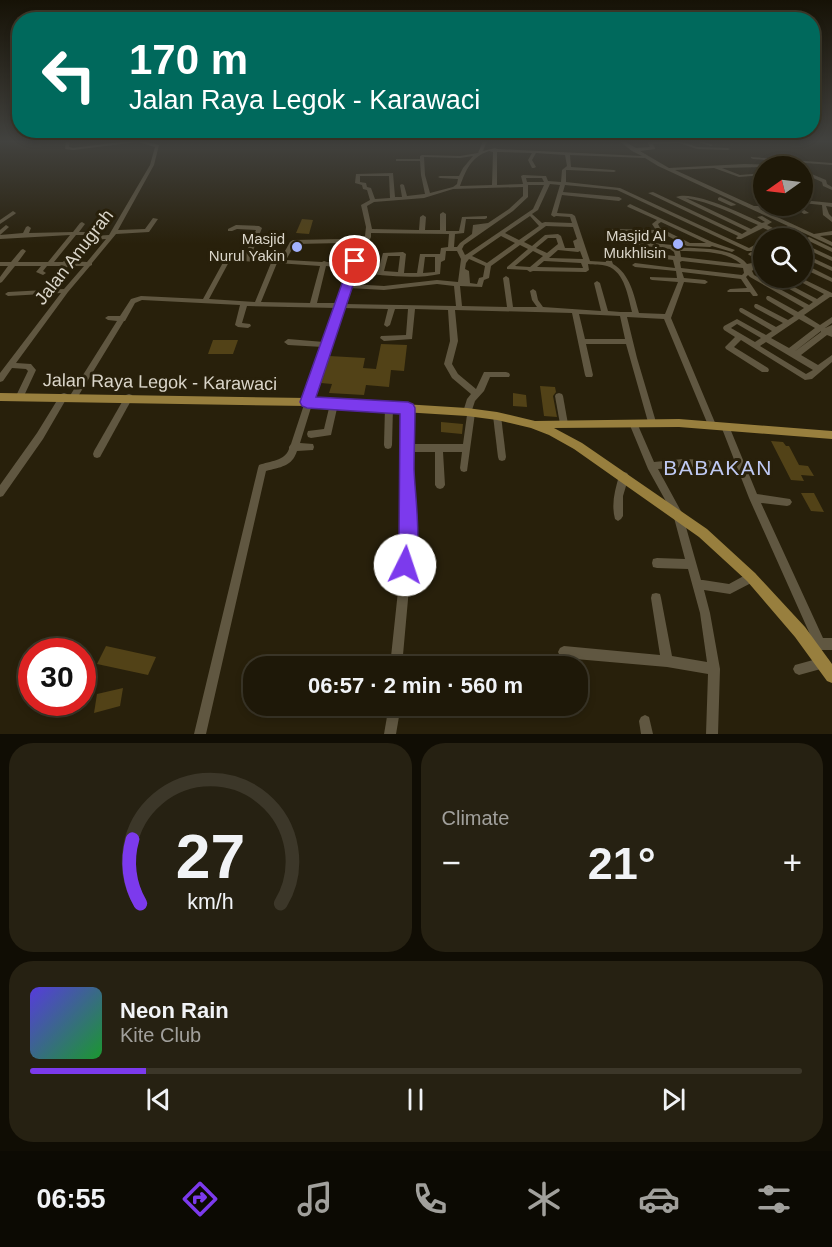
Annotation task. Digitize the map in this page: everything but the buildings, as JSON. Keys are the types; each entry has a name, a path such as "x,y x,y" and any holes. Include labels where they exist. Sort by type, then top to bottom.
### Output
{"main road":[{"name":"Jalan Raya Legok - Karawaci","path":"0,397 69,396 307,402 469,412 532,424 578,446 624,476 677,513 730,556 822,645 824,663 832,676"},
{"path":"532,424 652,422 832,435"}],"street":[{"name":"Jalan Anugrah","path":"0,379 6,367 113,235 146,175"},
{"path":"358,175 357,183 363,183 365,188 369,189 373,201"},
{"path":"391,175 393,199"},
{"path":"423,175 428,195"},
{"path":"494,175 494,187"},
{"path":"564,175 555,214 572,215 587,262 610,265 617,269 625,282 636,314"},
{"path":"681,175 832,244"},
{"path":"739,175 749,180"},
{"path":"742,176 749,175"},
{"path":"813,175 832,189"},
{"path":"200,734 262,468 288,460 352,268 368,234 364,205 373,201 428,195 459,185 460,178 440,177"},
{"path":"453,188 546,183 615,188 750,252"},
{"path":"529,216 538,206 546,183"},
{"path":"459,249 462,244 511,210 526,196 525,184"},
{"path":"476,393 455,376 448,364 454,341 455,307 467,259 540,207 549,185 563,184 616,190 677,216 753,254"},
{"path":"402,185 405,198"},
{"path":"561,193 619,199"},
{"path":"651,193 742,236"},
{"path":"751,231 679,197 685,196 704,201 767,228"},
{"path":"720,199 769,221 732,242"},
{"path":"813,204 832,205"},
{"path":"630,206 710,243 750,252 753,250"},
{"path":"677,216 697,206"},
{"path":"824,206 826,215 832,220"},
{"path":"647,214 657,207"},
{"path":"511,210 529,216 542,226"},
{"path":"0,222 13,213"},
{"path":"442,232 443,214"},
{"path":"422,232 423,217"},
{"path":"257,304 279,260 293,242 343,241 368,234 462,232 464,218 486,217"},
{"path":"0,235 90,233 91,238 147,231 155,219"},
{"path":"660,220 655,224 658,229 689,245 699,247 710,245 710,243"},
{"path":"43,273 39,272 82,224"},
{"path":"347,286 384,288 442,282 480,286 481,279 486,278 488,265 545,224 574,225"},
{"path":"0,235 6,227"},
{"path":"230,230 236,227 259,228 247,258"},
{"path":"488,227 532,249 544,257 584,261 586,270 509,268 532,249 550,235 558,236 562,247"},
{"path":"25,235 28,228"},
{"path":"654,231 615,230 621,241 733,255 749,267"},
{"path":"693,236 702,230"},
{"path":"451,247 452,233"},
{"path":"814,236 832,233"},
{"path":"530,270 552,250 562,247 578,249 574,237"},
{"path":"631,243 663,241"},
{"path":"813,241 832,250"},
{"path":"459,249 467,259 488,265"},
{"path":"442,282 442,250 459,249"},
{"path":"675,249 681,281 668,316 712,425"},
{"path":"813,250 832,259"},
{"path":"0,284 23,251"},
{"path":"57,273 75,251"},
{"path":"750,252 749,271 752,276 809,308"},
{"path":"630,253 753,269"},
{"path":"381,272 385,254 403,254 400,273"},
{"path":"607,254 610,265"},
{"path":"364,271 370,256"},
{"path":"206,301 226,259 247,258 324,263 364,271 420,274"},
{"path":"813,260 832,269"},
{"path":"313,305 324,263"},
{"path":"0,264 90,264"},
{"path":"635,265 743,277"},
{"path":"743,277 749,267"},
{"path":"813,270 832,280"},
{"path":"730,291 753,293 743,277"},
{"path":"506,278 510,308"},
{"path":"652,278 705,282"},
{"path":"597,283 605,312"},
{"path":"813,283 831,293"},
{"path":"813,285 831,293"},
{"path":"792,288 818,302"},
{"path":"8,294 66,291"},
{"path":"533,291 534,300 541,309"},
{"path":"755,346 831,293"},
{"path":"0,493 123,319 133,301 141,298 244,304 541,309 668,316"},
{"path":"770,298 828,331"},
{"path":"244,304 238,325 248,326"},
{"path":"387,325 392,306"},
{"path":"757,306 788,323"},
{"path":"384,338 409,337 412,307"},
{"path":"742,310 777,331"},
{"path":"575,311 589,375"},
{"path":"623,313 652,422"},
{"path":"108,318 123,319"},
{"path":"792,354 828,331 832,319"},
{"path":"818,369 736,321 726,329 805,377 809,377 831,360"},
{"path":"740,337 729,347 765,370"},
{"path":"582,342 630,340"},
{"path":"288,342 327,345"},
{"path":"6,367 28,366 32,370 20,396"},
{"path":"464,468 469,412 476,393 487,374 506,375"},
{"path":"559,396 564,424"},
{"path":"97,454 129,397"},
{"path":"311,434 328,432 334,404"},
{"path":"388,445 389,407"},
{"path":"397,656 408,544 408,408"},
{"path":"497,416 502,457"},
{"path":"633,423 651,466 677,513 705,613 714,669 712,734"},
{"path":"725,426 754,498 822,645"},
{"path":"293,447 310,447"},
{"path":"407,448 465,448"},
{"path":"439,448 440,484"},
{"path":"651,466 682,463 708,464"},
{"path":"618,516 618,496 624,476"},
{"path":"754,498 787,502"},
{"path":"657,563 690,564"},
{"path":"703,585 730,589 751,577"},
{"path":"656,598 667,661"},
{"path":"564,652 667,661 714,669"},
{"path":"799,669 824,663"},
{"path":"390,734 393,716"},
{"path":"645,720 647,734"}],"place":[{"name":"Masjid Al Mukhlisin","path":"678,244"},
{"name":"Masjid Nurul Yakin","path":"297,247"}],"district":[{"name":"BABAKAN","path":"718,467"}],"route":[{"path":"355,261 307,402 408,408 406,465 408,544 405,565"}]}
